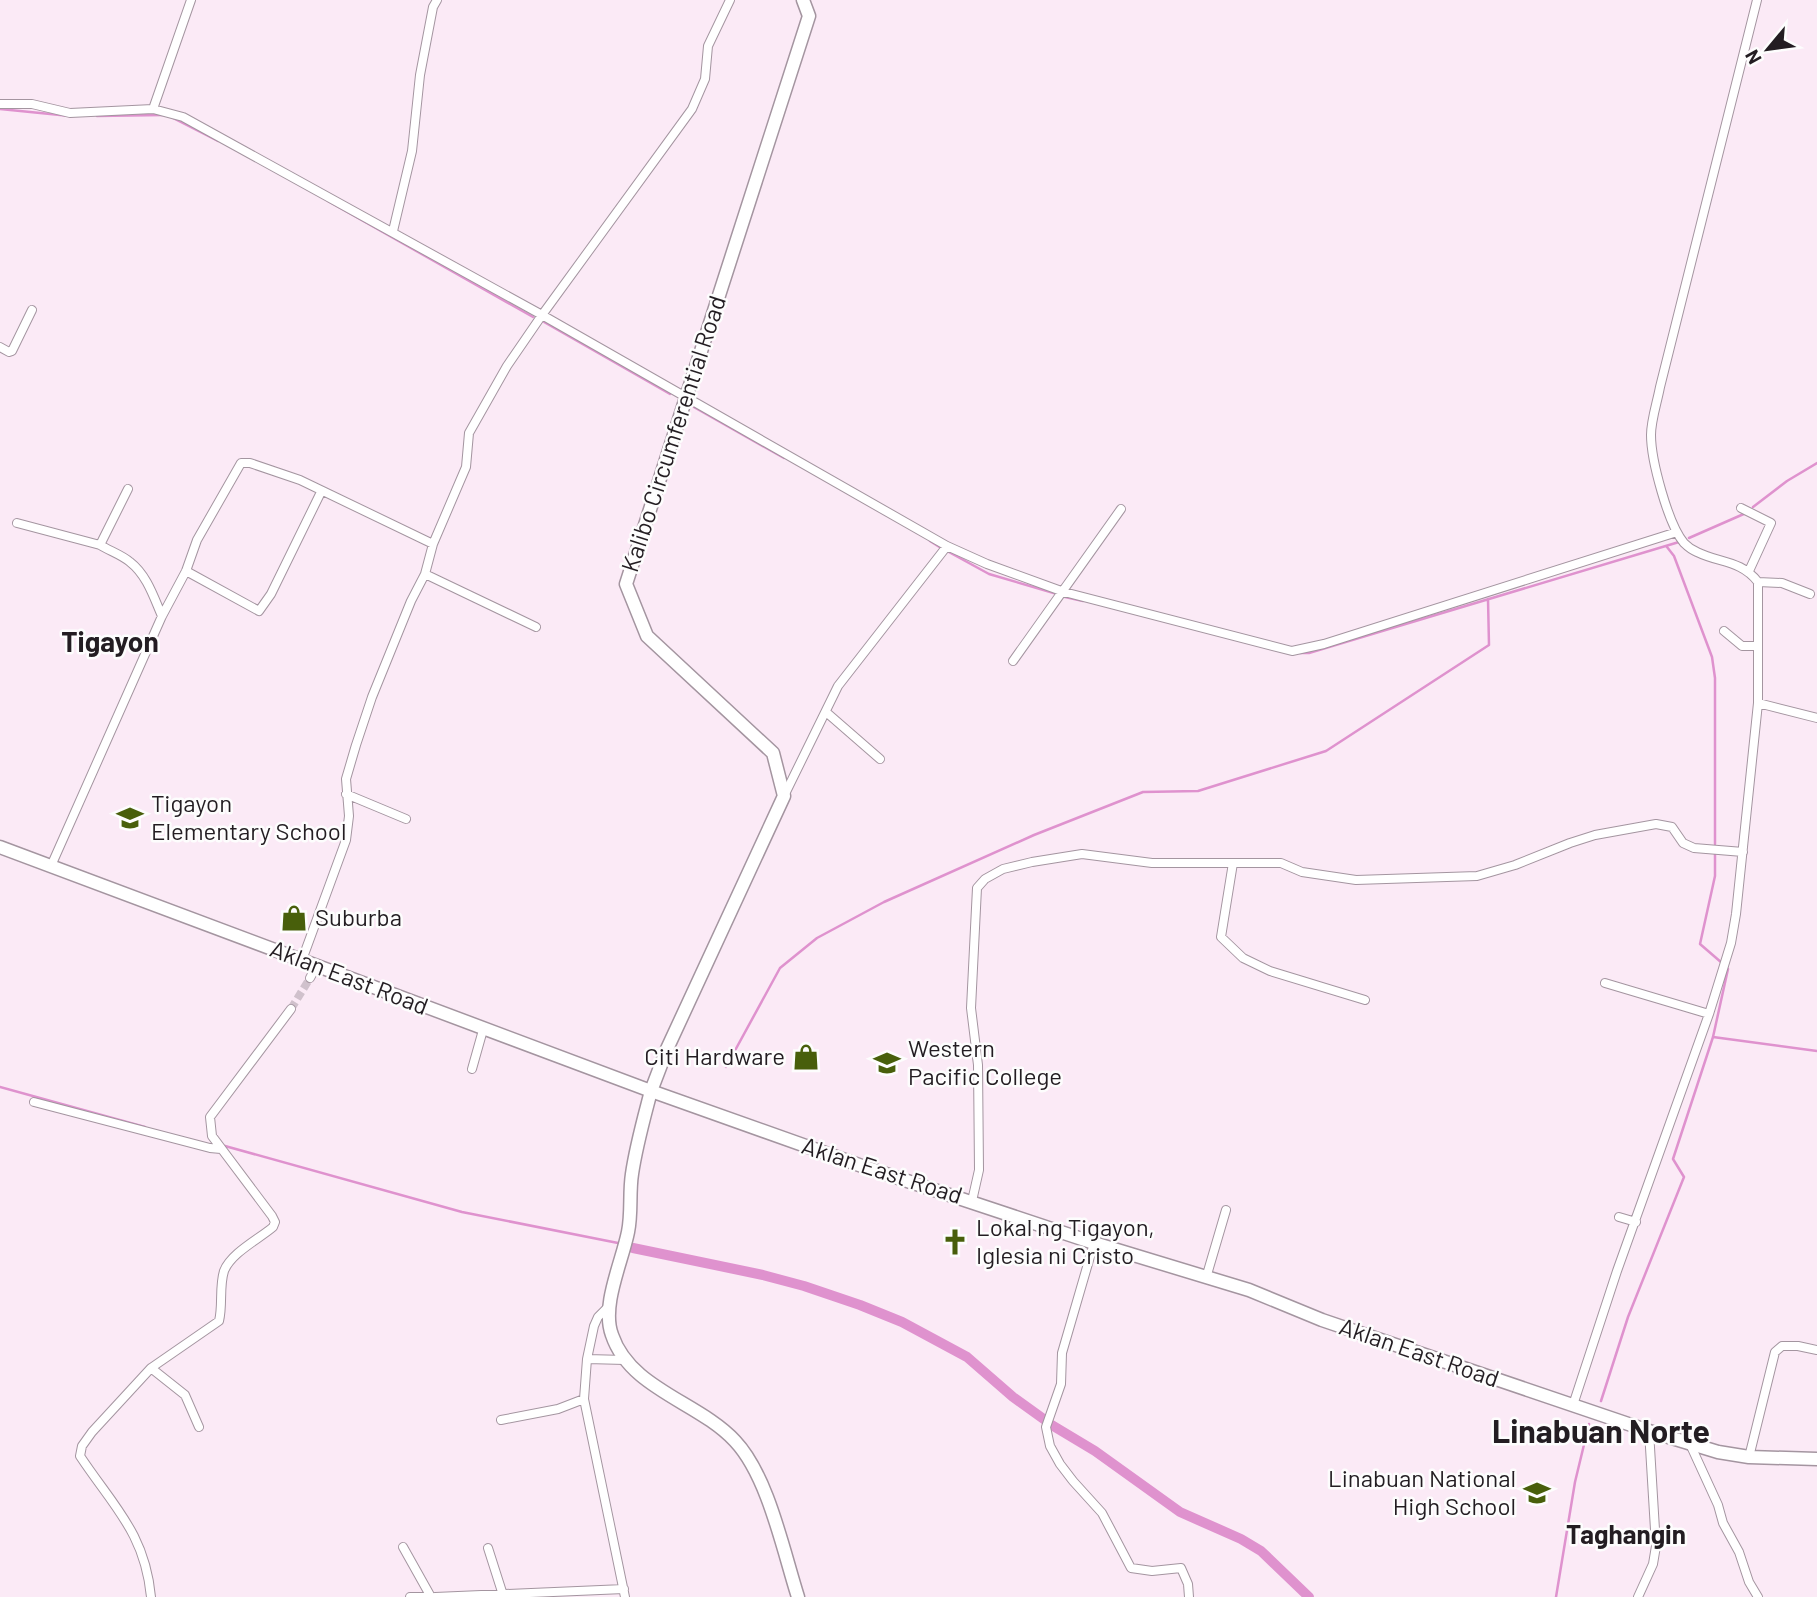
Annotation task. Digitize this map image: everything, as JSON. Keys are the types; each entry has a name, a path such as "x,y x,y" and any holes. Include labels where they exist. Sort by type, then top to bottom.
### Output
{"main road":[{"name":"Kalibo Circumferential Road","path":"784,796 773,753 647,636 626,584 809,16 803,0"},
{"path":"784,796 650,1091 631,1177 629,1231 610,1305 611,1334 625,1360 650,1381 724,1430 753,1465 798,1597"},
{"name":"Aklan East Road","path":"0,847 483,1030 862,1166 1094,1243 1248,1290 1322,1320 1690,1444 1749,1457 1817,1459"}],"street":[{"path":"152,109 191,0"},
{"path":"393,232 412,151 420,75 433,7 437,0"},
{"path":"302,960 346,840 349,816 346,779 372,697 411,601 425,574 433,544 466,467 469,433 507,366 542,315 692,109 705,79 708,46 730,0"},
{"path":"1573,1405 1709,1014 1731,943 1743,852 1758,703 1758,582 1749,571 1699,553 1685,545 1677,532 1653,459 1651,432 1757,0"},
{"path":"0,104 32,104 69,113 152,109 183,117 542,315 947,546 987,564 1064,592 1292,651 1324,644 1677,532"},
{"path":"0,347 12,351 32,310"},
{"path":"51,866 162,616 186,571 197,540 241,463 250,463 300,480 433,544"},
{"path":"100,545 128,489"},
{"path":"186,571 259,611 271,594 321,492"},
{"path":"1741,508 1771,523 1749,571"},
{"path":"1013,661 1121,509"},
{"path":"17,523 100,545 130,561 149,587 162,616"},
{"path":"784,796 838,686 947,546"},
{"path":"425,574 536,627"},
{"path":"1758,582 1782,583 1810,594"},
{"path":"1724,631 1742,646 1756,646"},
{"path":"1758,703 1817,718"},
{"path":"826,712 880,759"},
{"path":"346,794 406,819"},
{"path":"972,1201 979,1170 978,1065 971,1008 978,888 985,879 1003,869 1082,854 1152,863 1281,863 1301,872 1356,880 1478,876 1515,865 1570,842 1656,824 1672,827 1683,843 1693,848 1743,852"},
{"path":"1233,863 1221,937 1243,958 1270,971 1365,1000"},
{"path":"310,978 317,965"},
{"path":"1605,983 1709,1014"},
{"path":"151,1597 141,1550 124,1515 80,1457 82,1446 151,1368 219,1321 225,1270 238,1255 273,1227 275,1222 212,1136 210,1116 291,1009"},
{"path":"472,1069 483,1030"},
{"path":"34,1101 209,1149 221,1149"},
{"path":"1206,1278 1226,1210"},
{"path":"1619,1217 1636,1222"},
{"path":"1094,1243 1062,1353 1061,1384 1046,1427 1050,1446 1073,1481 1102,1513 1131,1568 1153,1571 1181,1568 1188,1584 1189,1597"},
{"path":"410,1597 625,1593 584,1399 587,1359 597,1317 610,1305"},
{"path":"1749,1457 1775,1352 1783,1346 1817,1350"},
{"path":"587,1359 625,1360"},
{"path":"151,1368 185,1395 199,1427"},
{"path":"501,1420 558,1409 584,1399"},
{"path":"1638,1597 1653,1564 1656,1546 1649,1431"},
{"path":"1690,1444 1718,1505 1723,1523 1736,1545 1749,1582 1758,1597"},
{"path":"403,1547 432,1597"},
{"path":"488,1548 503,1595"}],"waterway":[{"path":"0,109 70,116"},
{"path":"97,116 164,115"},
{"path":"171,117 218,141"},
{"path":"328,201 533,317"},
{"path":"544,322 670,394"},
{"path":"692,406 784,458"},
{"path":"1753,507 1787,481 1817,463"},
{"path":"1689,538 1746,513"},
{"path":"930,541 941,548"},
{"path":"1300,653 1309,653 1679,542"},
{"path":"1667,547 1674,556 1712,657 1715,678 1715,844"},
{"path":"947,551 989,574 1057,594"},
{"path":"1065,597 1083,601"},
{"path":"726,1067 780,968 817,938 884,902 1034,835 1143,792 1198,791 1326,751 1489,645 1488,599"},
{"path":"1715,852 1715,876 1700,944 1722,963"},
{"path":"1601,1401 1628,1317 1684,1177 1673,1159 1713,1037 1728,969 1726,967"},
{"path":"1713,1037 1817,1051"},
{"path":"0,1087 145,1127"},
{"path":"225,1146 462,1212 618,1243"},
{"path":"633,1248 804,1286 902,1322 967,1357 1013,1397 1045,1420"},
{"path":"1050,1424 1095,1451 1180,1512 1241,1539 1261,1551 1309,1597"},
{"path":"1556,1597 1575,1482 1589,1424"}],"tunnel":[{"path":"291,1009 310,978"}],"place":[{"name":"Tigayon Elementary School","path":"130,818"},
{"name":"Suburba","path":"294,918"},
{"name":"Citi Hardware","path":"806,1057"},
{"name":"Western Pacific College","path":"887,1063"},
{"name":"Lokal ng Tigayon, Iglesia ni Cristo","path":"955,1242"},
{"name":"Linabuan National High School","path":"1537,1493"}],"district":[{"name":"Tigayon","path":"110,642"},
{"name":"Linabuan Norte","path":"1601,1432"},
{"name":"Taghangin","path":"1626,1535"}]}
